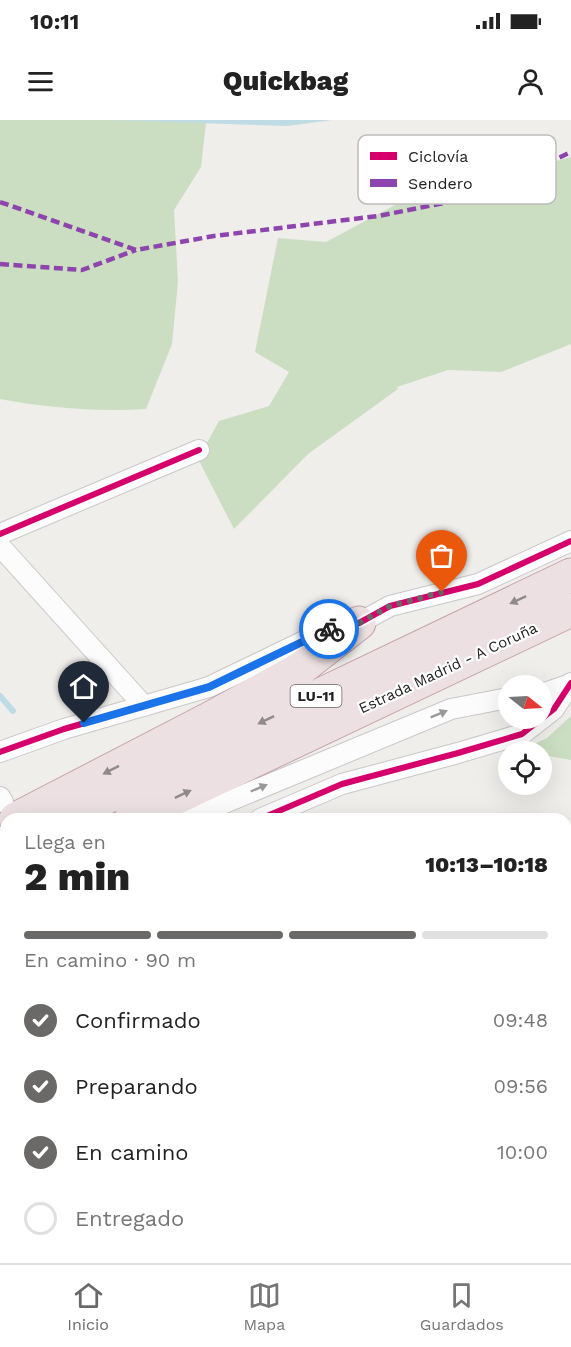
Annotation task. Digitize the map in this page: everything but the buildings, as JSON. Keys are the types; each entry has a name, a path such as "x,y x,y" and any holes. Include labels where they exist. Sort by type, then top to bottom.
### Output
{"highway":[{"name":"Estrada Madrid - A Coruña","path":"74,813 571,575"},
{"name":"Estrada Madrid - A Coruña","path":"144,813 571,610"},
{"path":"7,813 211,718 300,669 359,623"}],"street":[{"path":"0,534 199,450"},
{"path":"0,752 64,729 209,687 329,629 359,623 390,606 478,584 571,541"},
{"path":"0,546 144,706"},
{"path":"552,690 570,684"},
{"path":"274,813 342,784 522,734 554,709 570,684"},
{"path":"201,813 452,709 498,701"}],"green space":[{"path":"0,120 169,120 206,123 201,167 174,210 178,281 172,344 146,409 73,408 0,399"},
{"path":"571,157 571,344 501,372 448,370 397,387 398,389 308,454 234,529 198,459 219,421 269,406 289,372 255,352 278,238 326,242 399,204 556,204 556,161"},
{"path":"571,716 571,760 552,757 552,741 541,741"}],"water":[{"path":"109,120 332,120 287,126"}],"waterway":[{"path":"0,696 13,711"}],"marked path":[{"path":"556,159 571,152"},
{"path":"0,202 136,250 214,236 378,216 439,204"},
{"path":"0,264 82,270 136,250"}],"cycle path":[{"path":"0,534 199,450"},
{"path":"0,752 64,729 209,687 329,629 359,623 390,606 478,584 571,541"},
{"path":"274,813 342,784 522,734 554,709 571,683"}],"way so far":[{"path":"329,629 359,623 390,606 442,592"}],"route":[{"path":"84,723 209,687 329,629"}]}
